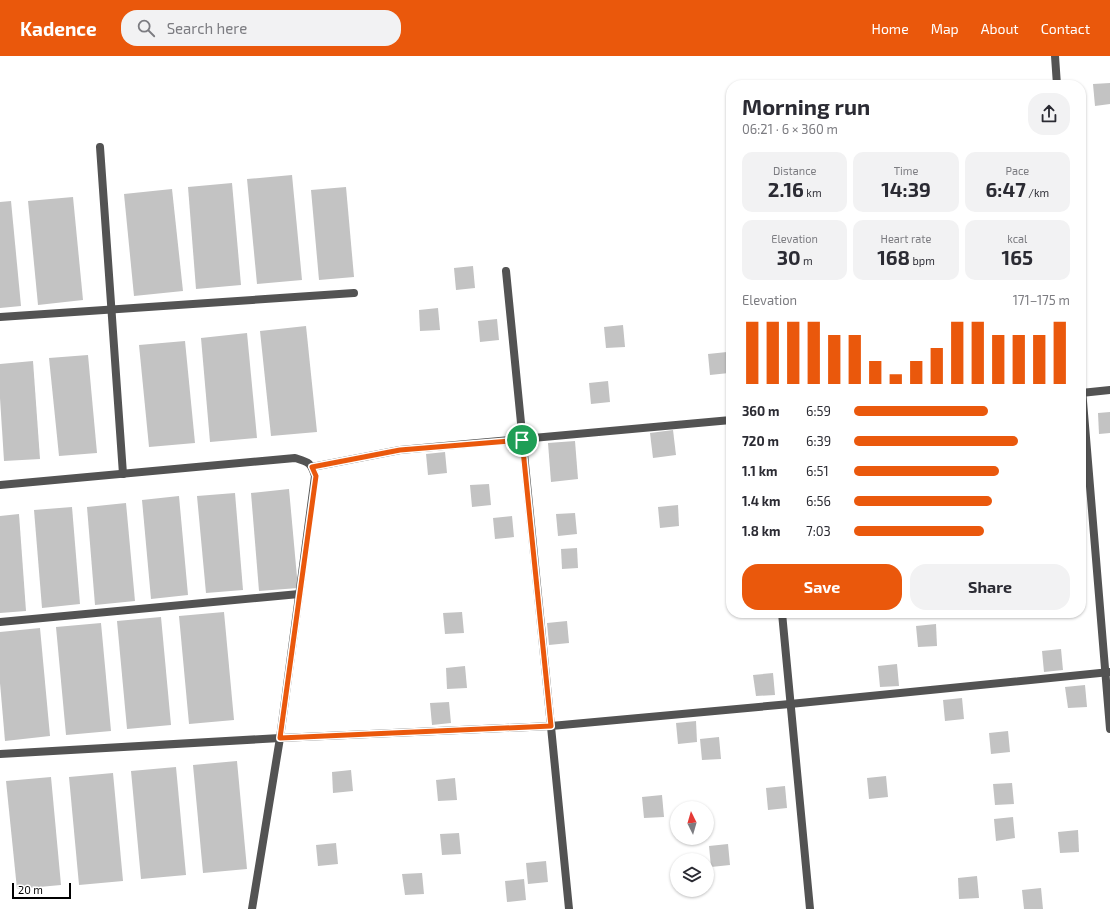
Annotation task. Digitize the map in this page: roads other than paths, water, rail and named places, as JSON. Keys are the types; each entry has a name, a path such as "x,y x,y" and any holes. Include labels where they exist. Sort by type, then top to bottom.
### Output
{"street":[{"path":"1055,56 1057,80"},
{"path":"100,147 123,474"},
{"path":"506,271 569,909"},
{"path":"0,317 354,293"},
{"path":"1086,393 1110,390"},
{"path":"312,467 400,450 726,420"},
{"path":"1086,438 1107,672 1110,729"},
{"path":"0,485 295,458 309,462 312,467 316,476 280,738 252,909"},
{"path":"0,622 299,594"},
{"path":"782,618 810,909"},
{"path":"0,754 280,738 551,726 790,704 1107,672"}]}
